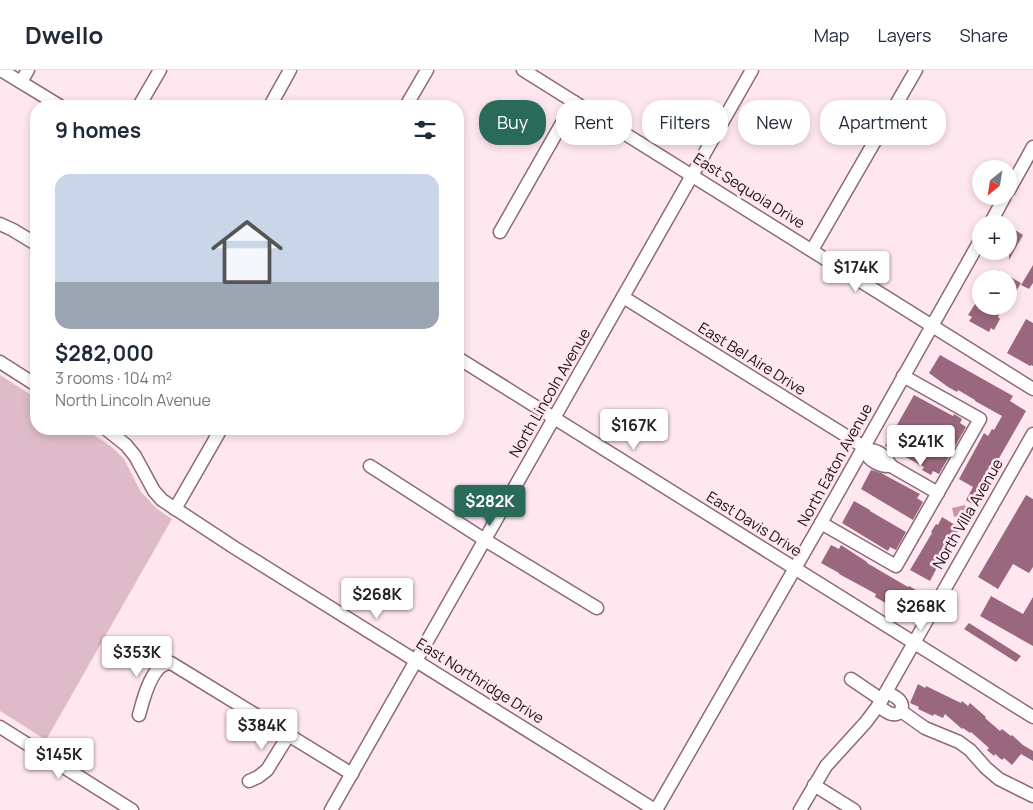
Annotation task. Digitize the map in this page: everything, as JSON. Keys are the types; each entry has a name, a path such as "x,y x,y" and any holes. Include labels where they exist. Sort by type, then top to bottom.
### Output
{"street":[{"path":"1,70 50,100"},
{"path":"21,82 28,70"},
{"path":"142,100 160,70"},
{"path":"273,100 290,70"},
{"path":"410,100 427,70"},
{"name":"East Sequoia Drive","path":"523,70 571,100"},
{"name":"North Lincoln Avenue","path":"331,810 752,70"},
{"path":"812,250 916,70"},
{"path":"500,232 556,134"},
{"name":"East Sequoia Drive","path":"632,138 1033,389"},
{"path":"1018,174 1033,147"},
{"path":"0,224 30,240"},
{"name":"North Eaton Avenue","path":"656,810 830,505 864,449 972,255"},
{"name":"East Bel Aire Drive","path":"623,297 864,449 873,450 888,459 891,466 938,493"},
{"path":"0,362 30,380"},
{"name":"East Davis Drive","path":"464,362 1033,718"},
{"path":"821,523 896,566 980,419 903,376"},
{"name":"North Villa Avenue","path":"800,810 830,762 866,722 882,699 1033,434"},
{"name":"East Northridge Drive","path":"114,435 126,445 135,456 154,491 162,500 175,509 656,810"},
{"path":"175,509 218,435"},
{"path":"370,466 485,540 597,608"},
{"path":"139,715 150,681 161,666 171,663 352,774"},
{"path":"852,679 882,699 901,701 902,707 900,711 925,728 959,742 970,750 999,779 1033,796"},
{"path":"0,727 132,810"},
{"path":"249,781 267,770 288,736"},
{"path":"814,785 854,810"}],"shaded area":[{"path":"0,375 30,394 30,435 94,435 114,449 124,459 141,492 156,508 172,519 46,740 0,711"},
{"path":"965,505 968,513 954,517 952,508"}],"building":[{"path":"1017,231 1023,235 1017,246"},
{"path":"1033,265 1033,283 1029,289 1021,285"},
{"path":"1017,281 1021,283 1017,290"},
{"path":"972,309 972,315 999,315 1000,319 994,330 991,328 989,332 969,321 972,317 968,315"},
{"path":"1026,319 1033,323 1033,366 1007,353"},
{"path":"940,355 1013,396 1010,401 1026,411 974,505 966,500 973,487 959,479 984,433 988,436 1002,416 958,390 957,392 948,387 929,373"},
{"path":"914,395 953,416 954,414 962,419 960,423 966,427 939,474 933,471 931,475 922,470 924,467 885,446"},
{"path":"871,470 881,473 920,494 917,498 923,502 913,520 861,489"},
{"path":"1026,495 1033,499 1033,567 1029,573 1013,564 998,589 978,577"},
{"path":"854,501 906,532 896,550 890,547 888,551 842,523"},
{"path":"942,517 960,528 930,581 910,570 931,532 936,524 938,525"},
{"path":"831,545 839,549 841,545 867,563 916,590 916,592 924,597 913,616 875,597 876,594 821,563"},
{"path":"991,596 1023,614 1033,597 1033,646 980,616"},
{"path":"969,623 1021,656 1016,662 964,629"},
{"path":"918,684 961,703 962,701 968,706 970,703 1000,731 1002,729 1012,735 1033,751 1033,761 1021,754 1012,765 1004,758 1002,760 995,754 994,756 987,750 989,748 971,732 962,729 945,714 943,718 934,714 933,716 918,709 919,707 910,703"}]}
